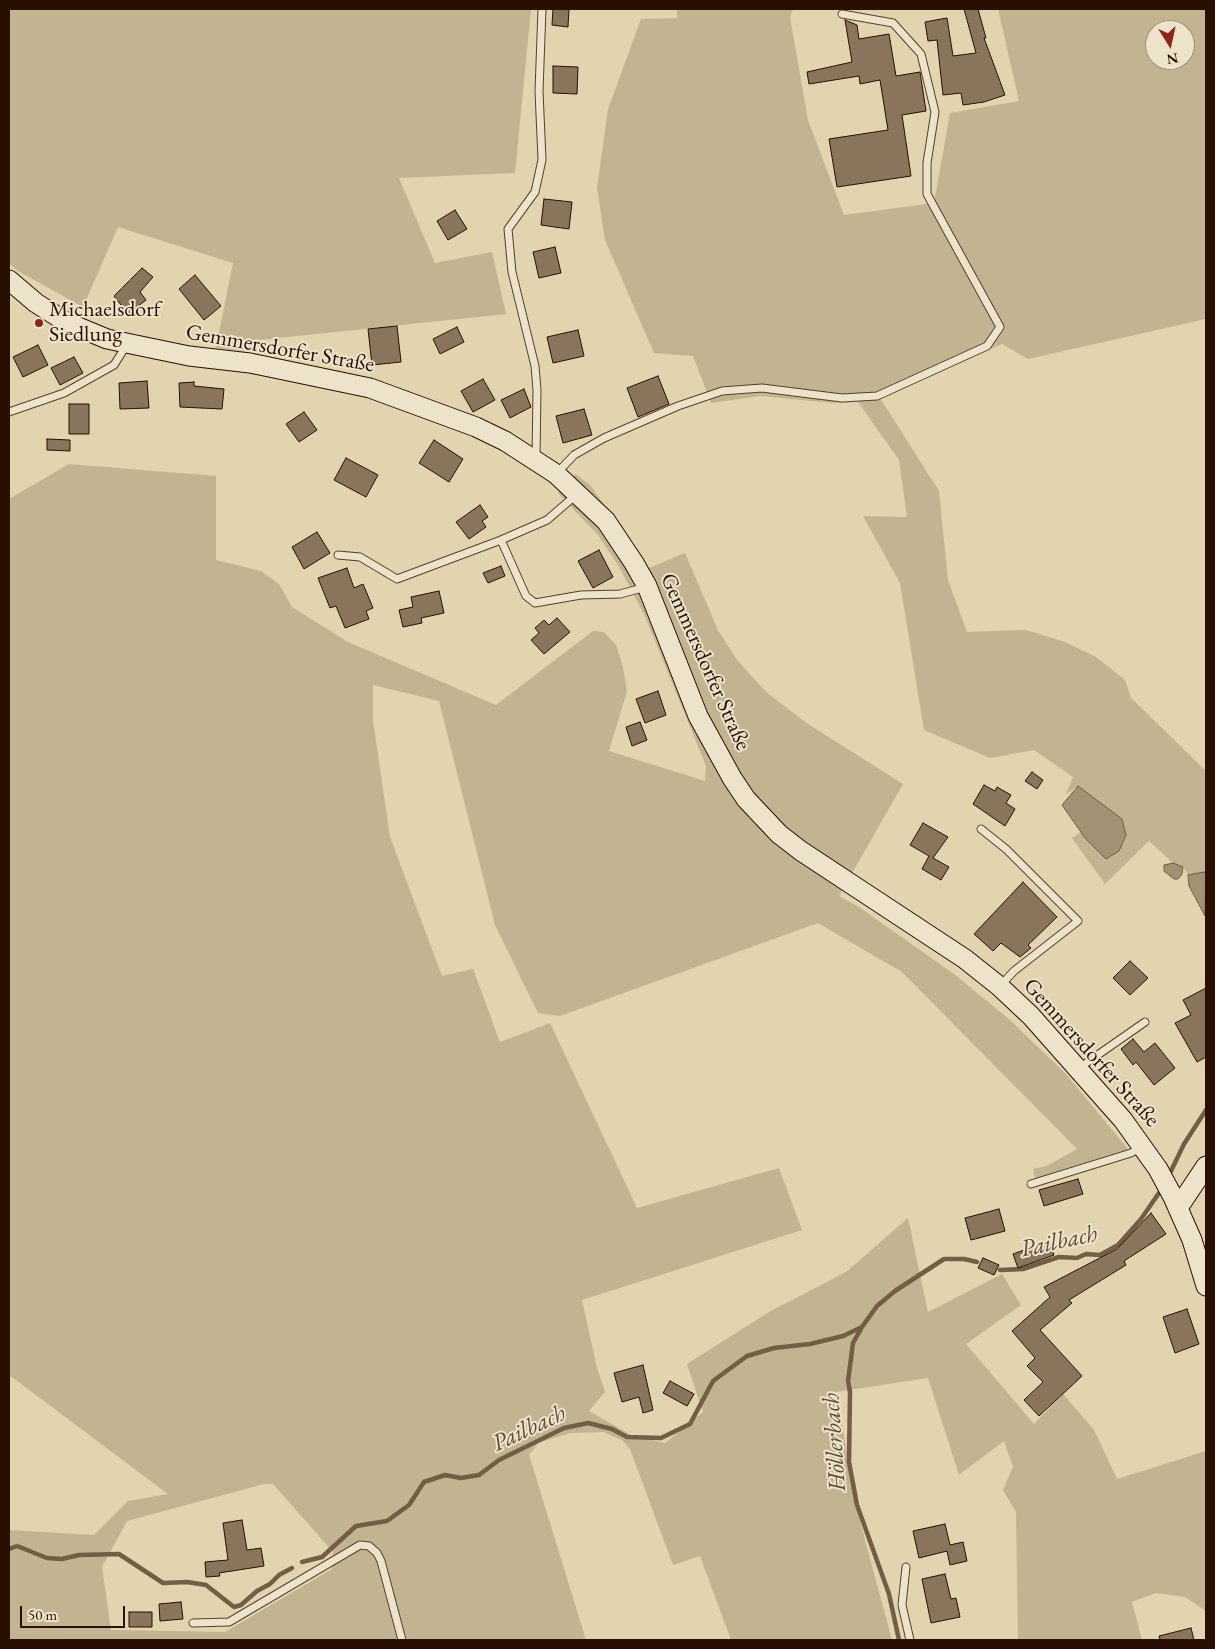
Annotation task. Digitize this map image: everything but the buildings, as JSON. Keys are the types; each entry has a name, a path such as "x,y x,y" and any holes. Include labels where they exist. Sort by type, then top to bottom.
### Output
{"main road":[{"name":"Gemmersdorfer Straße","path":"9,280 36,303 84,331 127,345 189,356 250,363 370,388 476,427 536,459 556,474 606,521 647,586 698,716 732,778 761,816 801,851 965,959 999,986 1079,1068 1143,1147 1178,1208 1194,1248 1206,1286"},
{"path":"1178,1208 1206,1166"}],"lane":[{"path":"536,459 538,390 512,272 508,229 535,192 542,160 539,91 542,9"},
{"path":"556,474 574,455 604,438 678,406 722,391 762,388 842,398 877,396 987,346 1000,327 927,194 927,163 936,112 921,54 893,23 842,14"},
{"path":"9,412 64,393 114,365 127,345"},
{"path":"338,555 360,557 397,578 501,540 547,520 578,493"},
{"path":"501,540 529,600 536,602 581,595 614,595 647,586"},
{"path":"981,829 1006,849 1078,921 1014,971 999,986"},
{"path":"1079,1068 1144,1022"},
{"path":"1031,1184 1131,1153 1143,1147"},
{"path":"193,1623 229,1622 360,1545 369,1546 377,1552 381,1561 402,1640"},
{"path":"906,1567 902,1605 910,1640"}],"shaded area":[{"path":"9,9 531,9 515,173 399,178 435,263 492,252 506,314 259,340 255,352 216,348 233,263 118,227 83,307 18,271 9,263"},
{"path":"677,9 793,9 790,17 808,120 844,215 934,203 950,113 1019,101 998,9 1206,9 1206,319 1028,359 1002,344 880,398 939,491 948,580 967,632 1026,630 1065,642 1096,657 1125,680 1131,698 1206,771 1206,874 1188,875 1183,867 1173,863 1149,841 1105,884 1072,838 1081,832 1085,839 1126,835 1122,819 1078,786 1066,794 1073,777 1034,750 990,758 924,730 900,583 863,516 907,517 899,460 858,402 833,403 761,396 711,403 693,356 654,353 605,240 597,188 608,109 641,19 677,18"},
{"path":"69,464 216,476 216,560 261,571 279,584 292,607 348,642 496,705 593,631 604,632 616,645 623,667 627,691 609,751 705,781 706,766 644,614 618,565 598,535 558,493 575,474 590,485 649,568 685,553 718,630 737,660 766,692 808,724 903,784 839,896 859,907 954,974 1010,1020 1065,1073 1128,1149 1035,1178 1033,1169 1047,1166 1077,1149 902,972 818,923 560,1016 538,1013 495,925 439,701 373,685 373,721 390,837 442,976 473,969 500,1042 550,1023 637,1208 779,1168 802,1230 582,1300 597,1368 605,1392 589,1411 633,1436 665,1443 703,1412 687,1364 769,1312 846,1272 908,1218 928,1312 1002,1274 1021,1305 966,1344 1034,1424 1063,1394 1094,1430 1117,1479 1206,1451 1206,1611 1185,1597 1156,1593 1132,1602 1142,1640 1018,1640 1016,1512 1003,1490 1013,1467 1004,1441 959,1475 928,1378 836,1392 858,1514 892,1640 731,1640 700,1556 673,1565 630,1449 622,1440 603,1432 570,1433 538,1443 529,1455 586,1640 9,1640 9,1530 94,1535 128,1501 168,1494 9,1375 9,499","holes":["264,1484 273,1484 333,1552 332,1569 225,1632 111,1630 102,1567 127,1521"]},
{"path":"1078,786 1122,819 1126,835 1119,851 1106,859 1085,838 1062,805"},
{"path":"1173,863 1183,867 1182,874 1178,879 1174,879 1164,871 1164,865"},
{"path":"1204,872 1206,874 1205,916 1189,886 1188,875"}],"waterway":[{"name":"Pailbach","path":"1171,1171 1184,1144 1206,1110"},
{"name":"Pailbach","path":"1000,1270 1023,1269 1059,1257 1077,1258 1086,1254 1100,1255 1118,1245 1141,1219 1159,1193"},
{"name":"Pailbach","path":"302,1562 322,1557 356,1526 387,1521 409,1505 424,1482 445,1475 461,1478 479,1475 499,1460 564,1428 588,1423 612,1429 627,1437 661,1438 690,1424 713,1381 747,1356 774,1348 810,1344 843,1336 862,1327 877,1306 895,1291 944,1259 964,1259 977,1262"},
{"name":"Höllerbach","path":"862,1327 853,1343 848,1381 850,1392 849,1462 857,1505 889,1594 899,1640"},
{"name":"Pailbach","path":"9,1549 17,1546 47,1558 62,1559 79,1555 119,1554 163,1583 187,1582 206,1585 234,1607 241,1605 279,1575 292,1568"}],"place":[{"name":"Michaelsdorf Siedlung","path":"39,323"}]}
